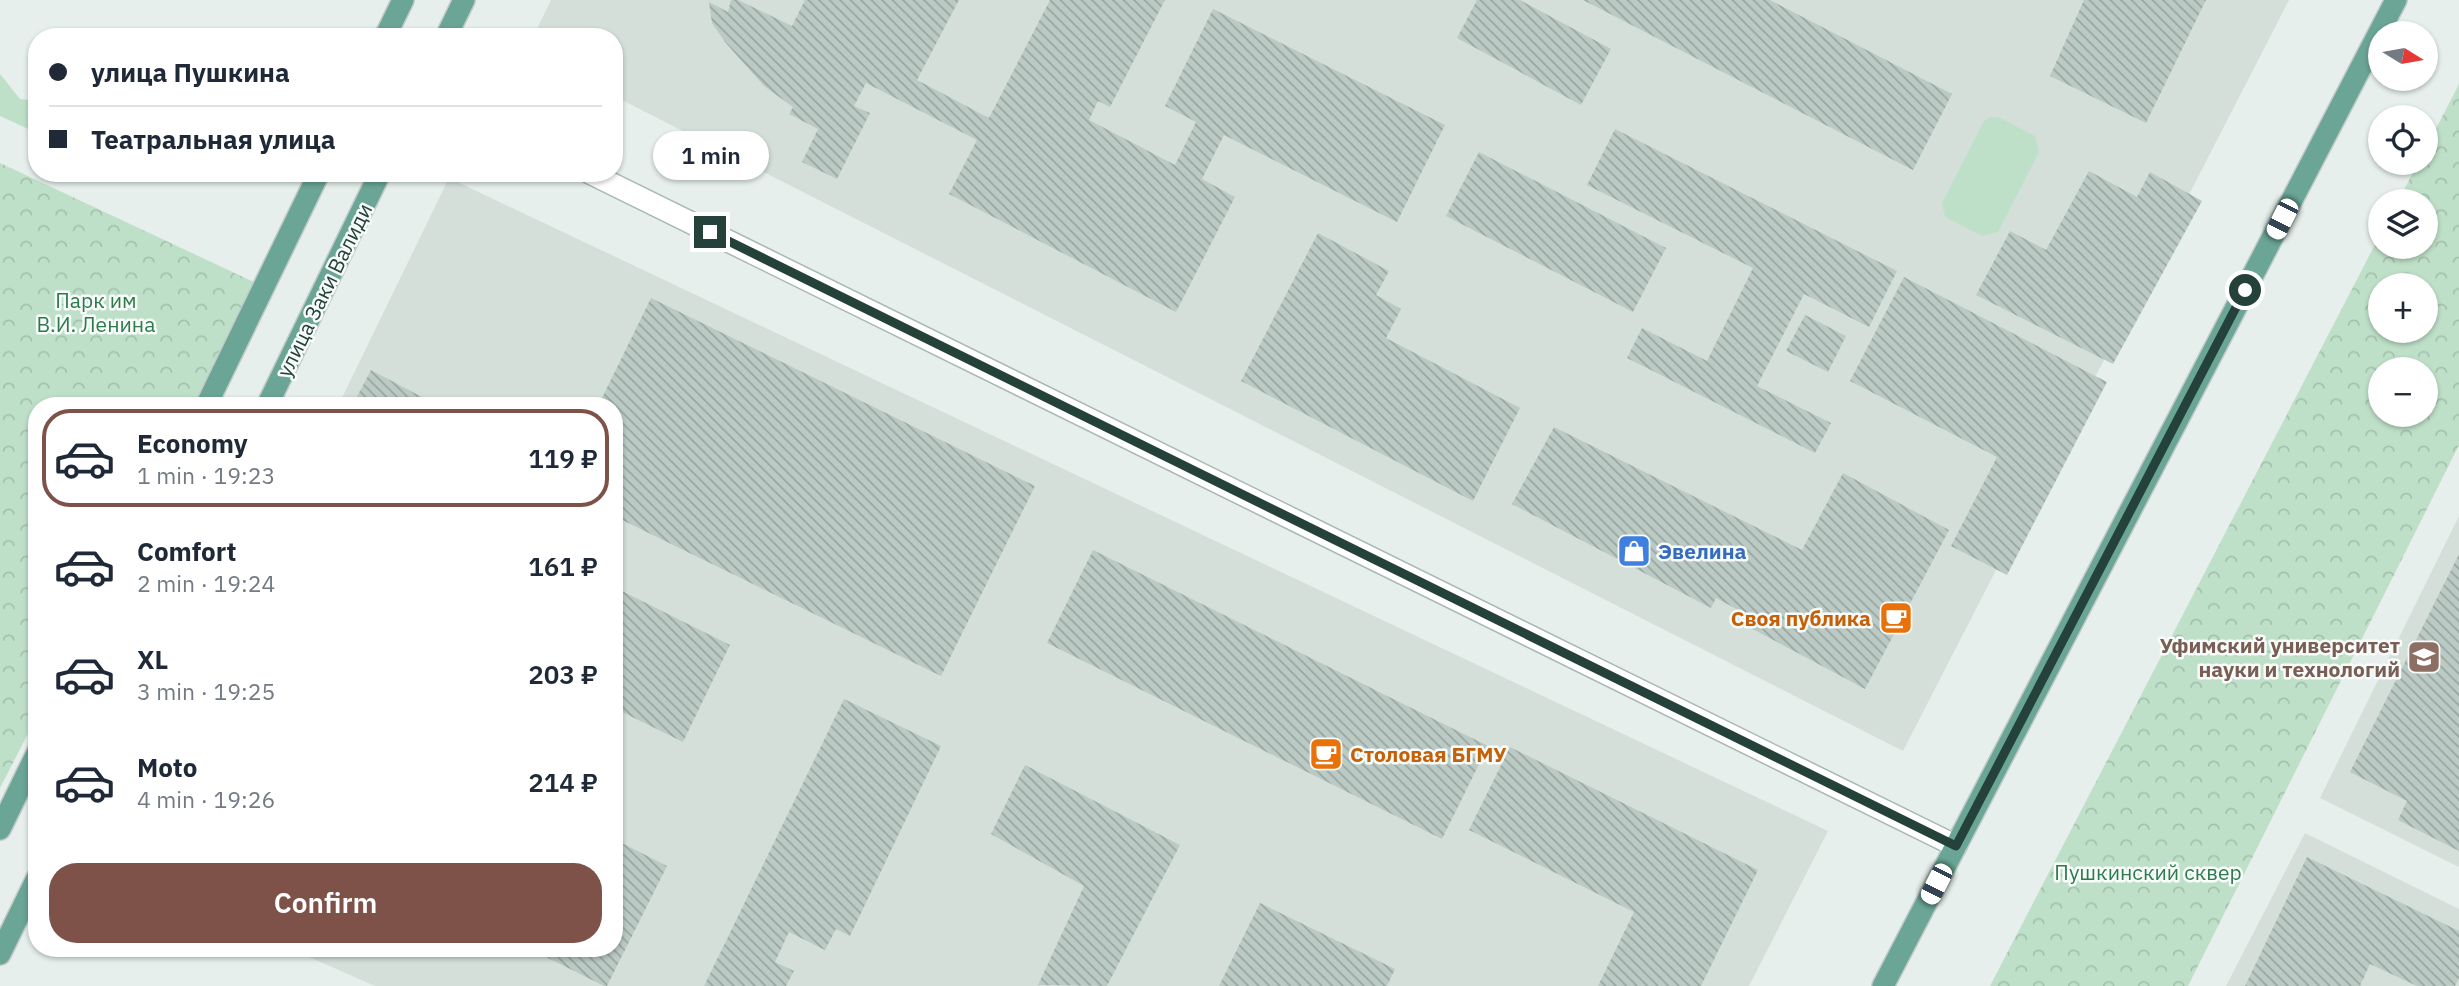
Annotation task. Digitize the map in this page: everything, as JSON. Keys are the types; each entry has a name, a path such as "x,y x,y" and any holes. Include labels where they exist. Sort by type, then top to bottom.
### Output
{"main road":[{"path":"389,28 402,0"},
{"path":"450,28 464,0"},
{"path":"1883,986 2396,0"},
{"path":"209,397 314,182"},
{"name":"улица Заки Валиди","path":"271,397 376,182"},
{"path":"0,829 28,771"},
{"path":"0,954 28,896"}],"street":[{"path":"608,182 1956,846"}],"shaded area":[{"path":"551,0 2289,0 1903,751 623,101 623,28 537,28"},
{"path":"447,182 457,182 1828,831 1749,986 375,986 309,957 623,957 623,397 342,397"},
{"name":"Уфимский университет науки и технологий","path":"2459,516 2459,867 2320,798"},
{"path":"2305,833 2459,909 2459,986 2226,986"}],"green space":[{"path":"0,74 20,99 28,100 28,129 0,116"},
{"name":"Пушкинский сквер","path":"2459,84 2459,445 2188,986 1990,986 2368,258 2438,259 2438,189 2404,189 2412,175 2438,175 2438,125"},
{"path":"1990,117 1998,117 2035,136 2039,152 1998,232 1982,236 1945,217 1942,203 1984,121"},
{"name":"Парк им В.И. Ленина","path":"0,163 28,176 28,182 41,182 256,283 199,397 28,397 28,734 0,788"}],"building":[{"path":"731,0 738,0 792,26 805,0 959,0 917,80 989,118 1050,0 1165,0 1110,107 1098,101 1089,120 1175,165 1196,122 1165,106 1213,9 1445,125 1397,222 1224,135 1202,179 1235,197 1176,312 949,194 977,140 866,83 854,106 870,113 837,179 802,162 818,129 789,114 793,107 764,86 712,23 709,2 728,12"},
{"path":"1477,0 1520,0 1611,49 1581,105 1457,38"},
{"path":"1583,0 1770,0 1952,94 1913,170"},
{"path":"2084,0 2206,0 2146,123 2050,76"},
{"path":"1615,129 1897,271 1869,327 1804,294 1757,386 1831,423 1815,453 1627,358 1642,328 1707,361 1753,268 1587,185"},
{"path":"1479,152 1666,248 1633,312 1446,216"},
{"path":"2089,171 2137,197 2150,172 2202,201 2113,364 1976,295 2010,231 2046,250"},
{"path":"1318,233 1389,271 1376,295 1401,309 1386,338 1520,408 1473,501 1241,381"},
{"path":"1904,277 2107,382 2007,575 1951,546 1997,457 1850,381"},
{"path":"651,298 1035,486 941,676 623,520 623,397 602,397"},
{"path":"1805,315 1846,336 1828,372 1786,351"},
{"path":"371,370 422,397 357,397"},
{"path":"1554,427 1802,550 1843,473 1949,530 1865,689 1747,626 1751,617 1716,598 1711,608 1512,504"},
{"path":"1093,550 1488,746 1442,839 1047,643"},
{"name":"Уфимский университет науки и технологий","path":"2459,554 2459,851 2398,820 2407,801 2350,772"},
{"path":"623,592 730,645 683,742 623,712"},
{"path":"844,699 941,746 850,936 836,929 825,950 789,932 775,962 794,971 786,986 704,986"},
{"path":"1510,747 1758,870 1701,986 1598,986 1634,912 1469,830"},
{"path":"1025,765 1180,845 1107,986 1038,985 1084,886 991,834"},
{"path":"623,844 667,866 623,954"},
{"path":"2307,857 2459,931 2459,978 2455,986 2417,986 2370,964 2360,986 2245,986"},
{"path":"1260,903 1395,969 1387,986 1219,986"},
{"path":"546,957 622,957 607,986"}],"place":[{"name":"Эвелина","path":"1634,551"},
{"name":"Своя публика","path":"1896,618"},
{"name":"Уфимский университет науки и технологий","path":"2424,657"},
{"name":"Столовая БГМУ","path":"1326,754"}],"route":[{"path":"710,232 1956,846 2245,290"}]}
